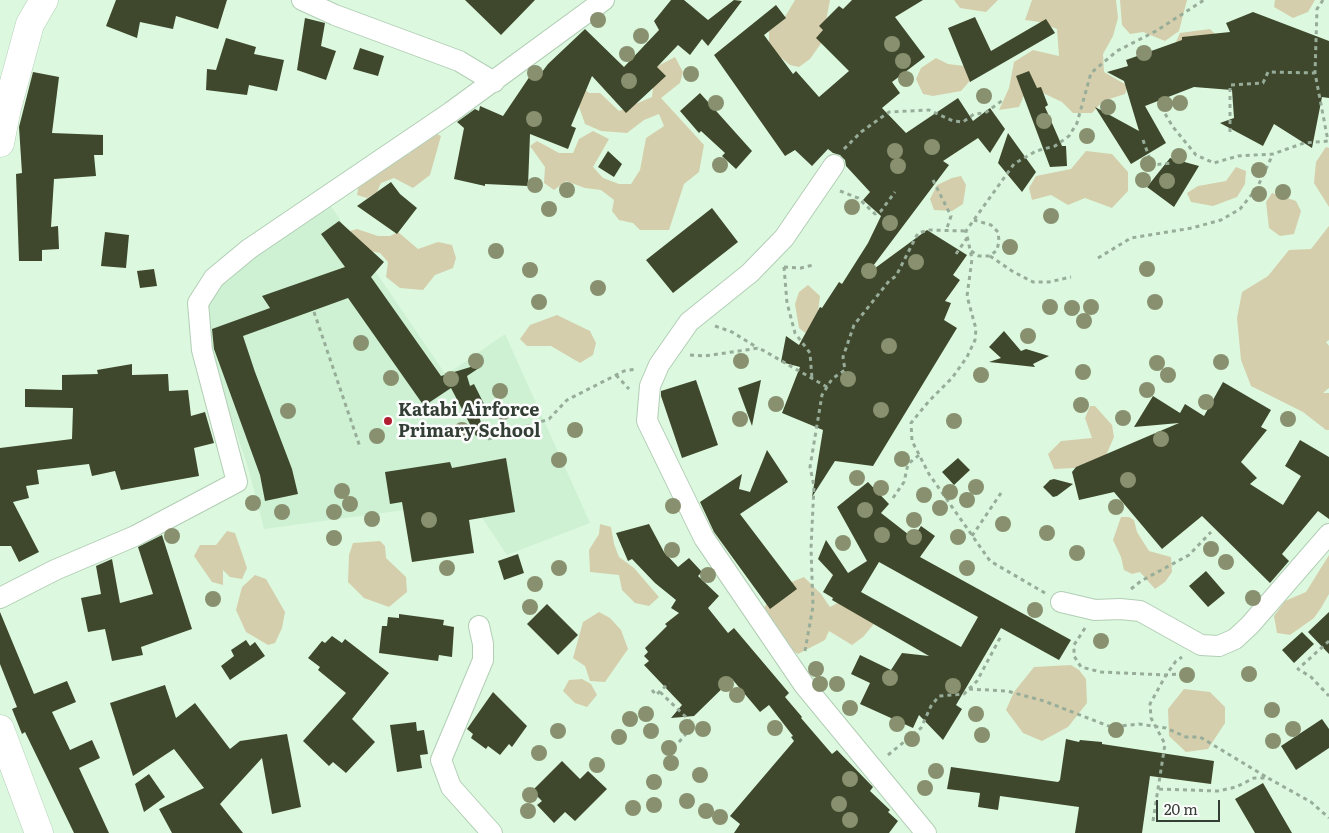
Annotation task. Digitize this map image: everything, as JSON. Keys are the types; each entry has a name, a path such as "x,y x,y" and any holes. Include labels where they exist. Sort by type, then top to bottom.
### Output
{"street":[{"path":"0,143 7,108 30,24 44,0"},
{"path":"302,0 335,15 459,61 494,82"},
{"path":"0,598 55,570 135,536 237,482 202,350 198,303 214,278 249,249 364,173 494,82 604,0"},
{"path":"834,164 789,230 752,271 688,322 663,359 650,386 647,421 704,538 798,677 926,833"},
{"path":"1061,602 1109,609 1140,611 1200,644 1219,646 1240,634 1275,599 1329,534"},
{"path":"479,626 483,644 483,660 441,760 451,787 492,833"},
{"path":"0,729 39,833"}],"path":[{"path":"1061,602 990,561 929,474 912,441 911,423 928,401 952,378 976,340 976,329 967,296 972,259 966,231 1014,164 1036,151 1055,146 1069,136 1077,123 1091,73 1117,51 1156,31 1204,0"},
{"path":"1161,107 1173,127 1196,155 1214,163 1238,156 1273,154 1304,143 1329,141 1314,73 1318,9 1323,0"},
{"path":"1230,132 1230,85 1263,83 1268,72 1314,73"},
{"path":"834,164 850,142 889,112 928,110 953,121 963,122 974,114 985,113 1003,100"},
{"path":"1143,140 1152,165 1173,164"},
{"path":"1098,258 1131,238 1192,228 1221,220 1240,208 1257,188 1273,154"},
{"path":"933,180 951,216 946,230"},
{"path":"822,182 858,198 875,214 881,211 895,192"},
{"path":"974,220 985,222 998,232 1000,241 997,250 990,256"},
{"path":"789,230 784,254 787,303 795,333 810,353 812,379"},
{"path":"798,677 813,606 811,548 814,496 810,467 822,394 832,379 845,370 843,357 854,325 889,281 896,276 918,233 946,230 966,231"},
{"path":"956,254 967,237"},
{"path":"970,251 979,256 990,256 1033,282 1050,282 1071,278"},
{"path":"314,312 360,447"},
{"path":"681,334 703,325 717,326 827,387"},
{"path":"488,439 549,419 567,400 624,371 663,359 705,356 759,348"},
{"path":"892,498 904,482 908,464 919,455"},
{"path":"972,536 1001,493"},
{"path":"1180,674 1101,672 1081,667 1074,656 1074,644 1121,597 1141,581 1189,555 1211,532"},
{"path":"872,769 899,744 921,728 931,706 939,696 964,694 969,690 977,681 1001,636"},
{"path":"1329,641 1298,668 1311,677 1329,696"},
{"path":"1153,821 1165,744 1151,718 1150,704 1176,661 1208,645"},
{"path":"652,690 656,695 669,683"},
{"path":"969,690 1007,691 1044,701 1111,727 1139,724 1157,726 1186,737 1200,737 1311,802 1329,818"},
{"path":"660,692 690,721 692,727 679,742"},
{"path":"1159,789 1218,791 1236,787 1254,778 1268,778"}],"shaded area":[{"path":"795,0 830,0 822,42 810,59 799,67 790,65 769,48 769,31 783,20"},
{"path":"954,0 998,0 986,12 960,8"},
{"path":"1032,0 1116,0 1118,18 1113,36 1103,54 1104,72 1128,86 1125,94 1103,101 1092,113 1073,113 1062,102 1028,86 1019,107 999,110 1009,88 1014,62 1033,50 1059,56 1057,29 1040,22 1025,20"},
{"path":"1120,0 1187,0 1179,31 1165,41 1143,32 1130,34 1122,25"},
{"path":"1275,0 1315,0 1308,12 1293,18 1274,7"},
{"path":"1210,29 1219,38 1176,42 1180,33"},
{"path":"675,57 683,72 680,83 661,98 704,145 699,172 684,184 669,230 640,230 633,223 619,220 612,211 614,200 601,190 585,188 566,181 554,190 544,183 545,167 530,146 537,141 559,153 573,153 579,139 593,131 609,139 593,167 603,178 619,184 631,184 640,170 646,138 664,126 659,114 644,120 627,133 601,131 585,124 578,104 577,82 589,93 600,93 619,111 652,97 653,89 649,81 658,66"},
{"path":"936,58 948,64 981,68 961,91 933,96 923,94 916,79 921,68"},
{"path":"435,133 441,136 430,175 413,188 394,178 381,183 377,192 367,198 357,195 362,167 376,159 409,154 428,134"},
{"path":"1326,147 1329,148 1329,207 1314,183 1316,162"},
{"path":"1086,151 1112,154 1128,172 1128,191 1112,208 1085,198 1068,205 1051,195 1032,200 1029,188 1036,176 1071,169"},
{"path":"1236,167 1246,171 1245,184 1237,197 1213,206 1191,202 1187,193 1198,186 1226,181"},
{"path":"961,176 966,185 963,204 952,211 934,210 930,199 937,185"},
{"path":"1272,193 1296,201 1301,211 1294,234 1280,236 1269,228 1266,202"},
{"name":"Katabi Airforce Primary School","path":"328,202 446,375 505,334 590,523 507,555 471,501 264,529 248,467 206,343 205,316 209,298 223,281"},
{"path":"1329,226 1329,340 1326,342 1329,346 1329,388 1323,393 1329,393 1329,430 1326,430 1303,412 1251,386 1241,360 1237,318 1242,292 1268,276 1289,250 1311,249"},
{"path":"357,229 378,236 390,236 398,232 418,249 438,242 452,245 456,258 453,268 435,275 423,290 400,288 386,277 388,262 380,253 365,250 350,231"},
{"path":"808,285 820,296 817,319 809,336 799,328 795,304 799,292"},
{"path":"557,315 590,331 596,343 593,355 580,363 551,346 527,346 520,339 530,325"},
{"path":"1090,406 1095,406 1112,425 1114,437 1107,453 1098,462 1074,468 1054,469 1048,454 1061,441 1092,438 1085,418"},
{"path":"1121,517 1129,517 1134,520 1137,532 1149,551 1171,557 1172,572 1165,582 1155,589 1140,572 1132,574 1124,570 1121,557 1113,540"},
{"path":"600,524 611,527 619,557 634,568 659,597 649,606 635,603 622,590 619,575 590,572 589,550 599,534"},
{"path":"227,531 235,533 247,568 242,579 230,577 223,570 223,585 212,582 194,556 200,545 216,545"},
{"path":"380,541 385,546 386,558 406,577 407,592 389,607 364,598 348,582 349,555 353,543"},
{"path":"1329,555 1329,594 1321,608 1314,618 1290,635 1277,633 1274,616 1285,601 1306,592"},
{"path":"255,575 266,579 285,612 282,628 275,643 268,645 246,632 236,610 242,587"},
{"path":"804,577 821,594 830,607 841,601 878,619 863,637 852,645 829,631 825,640 798,654 785,645 762,611 777,588"},
{"path":"599,612 610,618 621,630 628,649 605,682 590,681 585,666 573,658 583,622"},
{"path":"1071,665 1079,670 1086,679 1087,703 1068,727 1042,741 1023,733 1006,710 1014,692 1034,667"},
{"path":"582,679 591,684 597,695 587,707 575,703 563,691 569,680"},
{"path":"1184,689 1210,692 1225,707 1225,723 1208,749 1186,752 1169,736 1168,709"}],"building":[{"path":"116,0 227,0 218,29 176,16 173,29 140,22 137,38 106,26"},
{"path":"465,0 535,0 501,35"},
{"path":"671,0 684,0 708,20 734,0 742,1 708,46 702,39 690,55 678,45 657,67 666,76 626,113 592,76 571,126 576,128 568,149 530,134 528,186 485,184 485,186 454,179 464,128 457,122 475,109 479,111 480,106 503,116 530,76 536,80 548,64 585,29 624,67 659,30 654,21"},
{"path":"852,0 923,0 895,17 925,57 892,82 900,93 882,108 906,133 958,98 973,121 990,108 1005,129 990,153 978,138 943,161 949,165 867,274 927,230 967,255 953,275 960,280 945,301 951,303 944,320 957,328 873,466 835,461 812,497 823,430 782,413 800,367 781,362 786,336 799,345 820,307 822,308 839,282 842,284 868,243 881,216 863,200 870,192 846,166 845,160 840,155 828,149 812,166 795,150 785,156 714,55 776,5 786,18 764,35 793,74 796,71 819,97 849,71 816,38 823,30 819,26 839,6 843,9"},
{"path":"1253,12 1329,41 1329,98 1322,97 1312,148 1274,124 1263,146 1220,123 1234,118 1232,90 1194,87 1145,106 1166,143 1131,164 1095,107 1139,131 1124,81 1107,72 1128,66 1126,60 1182,40 1182,37 1230,32 1226,23"},
{"path":"975,17 991,51 1046,19 1055,33 970,82 948,28"},
{"path":"305,18 325,23 321,46 336,51 326,80 297,70"},
{"path":"226,38 256,47 254,54 284,60 277,91 249,85 247,95 206,90 207,69 216,70"},
{"path":"360,48 384,56 378,76 353,69"},
{"path":"1029,71 1037,88 1041,87 1048,105 1045,107 1062,146 1066,146 1067,166 1050,167 1016,76"},
{"path":"33,72 59,77 52,133 103,135 103,155 94,155 96,176 54,179 51,227 58,226 59,249 42,250 42,261 19,261 16,174 22,173 19,127"},
{"path":"700,93 752,151 736,169 722,156 725,153 701,131 699,133 680,111"},
{"path":"1008,133 1036,172 1022,192 998,163"},
{"path":"608,151 622,164 614,177 598,167"},
{"path":"1170,158 1199,166 1174,207 1147,187"},
{"path":"391,182 400,194 417,208 397,234 357,206"},
{"path":"712,208 738,242 673,293 646,260"},
{"path":"339,221 384,262 371,277 441,376 477,365 479,368 467,376 470,386 474,384 488,412 479,416 484,433 476,436 451,388 424,406 348,298 243,336 292,469 298,494 265,501 260,475 214,349 212,329 270,308 262,296 345,267 321,234"},
{"path":"105,232 129,235 126,268 101,266"},
{"path":"154,269 157,286 140,288 137,271"},
{"path":"1004,331 1021,351 1026,349 1049,356 1033,364 1035,367 989,362 1001,358 989,347"},
{"path":"132,364 132,375 168,374 169,391 188,390 191,416 205,412 214,443 194,448 199,476 121,490 115,471 92,476 89,464 37,470 39,484 26,486 29,498 13,502 39,552 19,562 11,546 0,546 0,448 72,439 73,408 25,407 25,389 62,390 62,375 98,374 97,370"},
{"path":"696,380 718,445 682,458 661,391"},
{"path":"761,380 752,426 738,388"},
{"path":"1223,382 1271,410 1261,427 1267,430 1241,462 1257,478 1250,484 1283,505 1301,476 1285,466 1300,440 1329,457 1329,519 1318,511 1282,554 1289,561 1270,583 1202,516 1162,549 1114,492 1079,500 1072,472 1076,467 1179,423 1134,427 1153,396 1180,413 1185,404 1204,416"},
{"path":"767,450 788,482 740,514 797,589 770,609 714,532 700,502 742,474 739,489 750,492"},
{"path":"506,458 515,512 469,520 474,553 412,562 402,502 390,504 385,472 450,462 452,468"},
{"path":"958,458 970,470 954,485 942,472"},
{"path":"1054,479 1073,484 1053,497 1043,487 1050,480"},
{"path":"868,482 889,504 881,513 913,538 921,526 935,536 920,557 1071,640 1059,660 1001,628 956,705 962,709 943,740 919,715 913,728 860,704 870,683 851,674 860,655 891,670 902,653 929,656 832,600 833,598 823,592 833,575 818,559 826,540 848,573 867,561 837,507","holes":["879,562 978,617 961,647 861,592"]},
{"path":"649,524 664,552 678,567 689,558 702,572 698,576 719,596 708,608 728,633 734,628 789,693 785,697 832,754 837,750 873,787 870,791 890,810 888,812 898,821 889,833 734,833 740,824 730,816 794,741 791,737 793,736 769,705 760,712 732,679 694,716 671,718 682,705 644,665 649,661 644,656 648,652 645,648 667,626 665,624 679,613 671,608 676,600 655,583 632,559 628,561 616,533"},
{"path":"162,535 192,629 141,647 143,655 112,661 105,629 88,632 81,598 101,594 96,566 112,559 120,603 153,594 138,547"},
{"path":"518,554 524,573 504,580 498,561"},
{"path":"1206,571 1225,593 1208,607 1189,586"},
{"path":"547,604 578,635 558,655 527,624"},
{"path":"0,612 34,694 67,681 76,702 52,712 70,750 92,740 100,758 79,768 109,833 74,833 25,732 22,734 12,709 17,707 0,664"},
{"path":"1329,612 1329,654 1308,632"},
{"path":"399,614 444,620 443,625 454,627 452,657 439,655 438,661 379,653 382,626 387,626 388,617 399,618"},
{"path":"1302,632 1314,644 1294,663 1282,650"},
{"path":"332,636 342,643 345,639 389,673 352,719 375,742 346,773 333,762 329,766 303,741 346,693 318,670 320,667 308,658 322,641 325,643"},
{"path":"246,640 250,646 255,642 265,656 230,680 221,666 234,656 231,650"},
{"path":"165,685 176,718 195,703 230,749 240,741 287,734 301,807 272,814 262,758 220,804 243,833 172,833 159,809 204,788 174,749 133,776 110,703"},
{"path":"493,692 527,726 512,747 509,744 500,755 488,746 486,749 471,738 473,734 467,729"},
{"path":"1322,719 1329,729 1329,748 1296,770 1281,746"},
{"path":"416,722 417,731 424,730 428,754 420,755 422,768 397,772 390,725"},
{"path":"1066,739 1079,742 1080,740 1102,742 1102,744 1214,761 1211,784 1150,776 1142,833 1075,833 1079,807 1000,796 998,810 978,807 980,793 947,789 951,767 1058,782 1060,780"},
{"path":"562,761 580,779 588,771 607,789 575,821 565,812 554,823 537,805 542,801 532,791"},
{"path":"149,774 165,797 144,812 135,784"},
{"path":"1263,783 1292,833 1255,833 1235,799"}],"place":[{"name":"Katabi Airforce Primary School","path":"388,421"}]}
